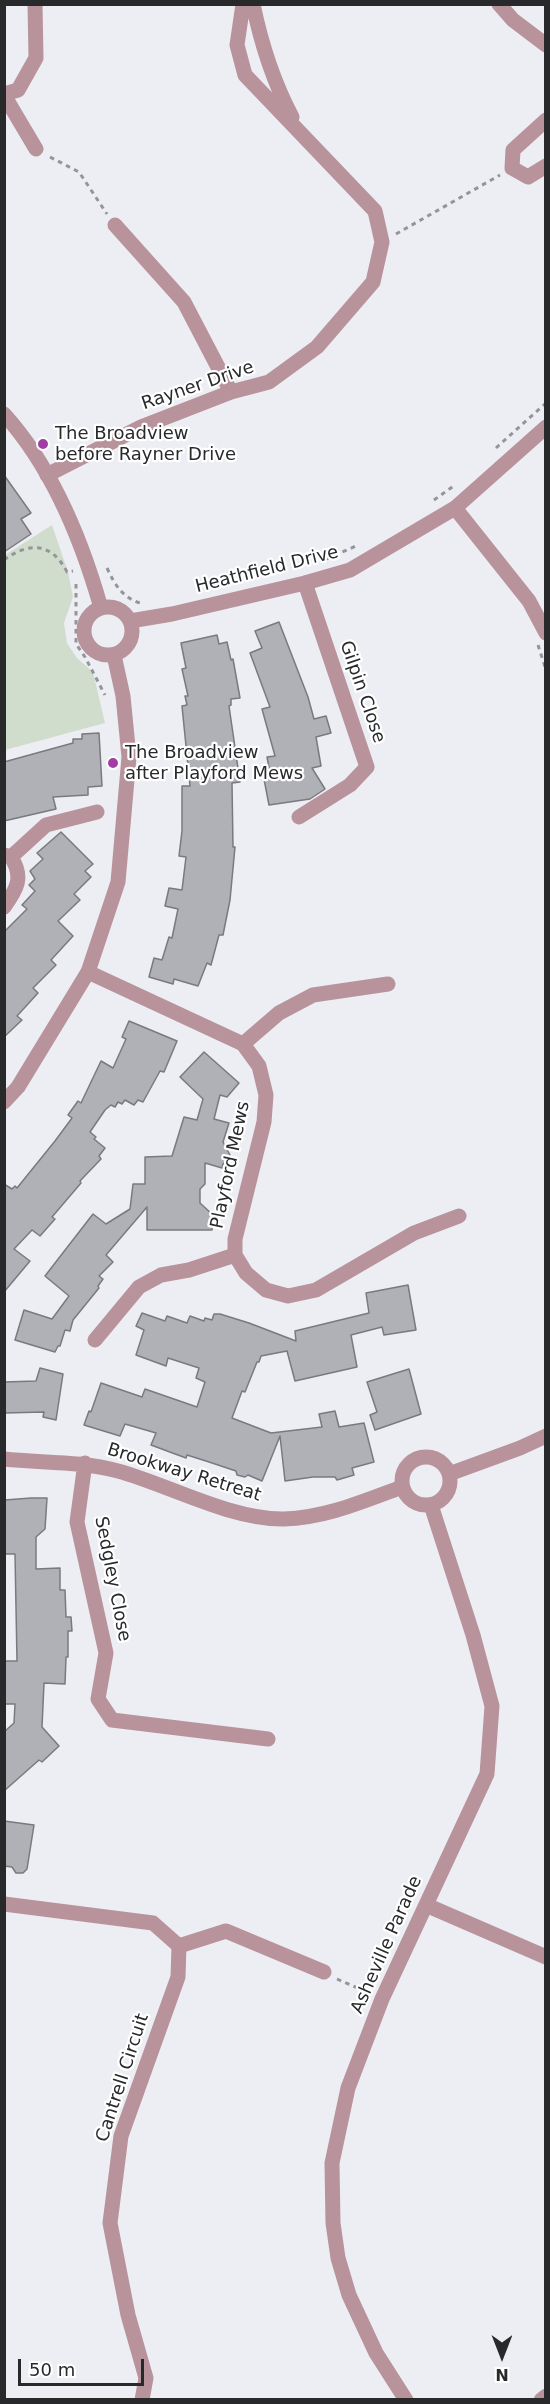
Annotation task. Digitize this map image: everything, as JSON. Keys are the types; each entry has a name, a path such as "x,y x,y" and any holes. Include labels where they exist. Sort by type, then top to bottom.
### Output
{"street":[{"path":"35,4 36,58 18,90 4,95 36,149"},
{"name":"Rayner Drive","path":"46,475 141,427 231,392 269,382 317,347 374,282 382,242 375,211 246,75 237,45 243,4"},
{"name":"Rayner Drive","path":"253,4 261,40 280,96 304,138"},
{"path":"499,4 513,20 546,45"},
{"path":"546,120 513,150 512,168 528,177 546,166"},
{"path":"115,225 184,302 231,392"},
{"path":"4,414 46,475 64,508 88,561 101,608"},
{"name":"Heathfield Drive","path":"130,621 172,614 305,583 350,570 455,508 546,427"},
{"path":"455,508 529,601 546,633"},
{"name":"Gilpin Close","path":"299,817 350,785 367,767 305,583"},
{"path":"101,608 118,609 130,621 133,634 130,643 114,655 95,652 86,640 84,630 86,622 94,612 101,608"},
{"path":"6,1098 18,1087 88,972 118,882 129,757 123,696 114,655"},
{"path":"4,907 15,892 20,879 17,867 8,856 46,825 97,812"},
{"path":"88,972 243,1044 279,1013 313,995 387,984"},
{"name":"Playford Mews","path":"243,1044 259,1066 266,1095 264,1122 235,1239 235,1255 246,1273 266,1290 288,1296 316,1290 414,1233 459,1216"},
{"name":"Playford Mews","path":"95,1340 140,1287 161,1275 189,1270 235,1255"},
{"path":"449,1474 546,1436"},
{"path":"419,1458 438,1460 449,1474 449,1490 445,1497 431,1505 413,1502 402,1487 405,1469 419,1458"},
{"name":"Brookway Retreat","path":"4,1459 85,1464 119,1471 241,1512 282,1519 318,1515 402,1487"},
{"name":"Brookway Retreat","path":"4,1466 22,1461"},
{"name":"Sedgley Close","path":"85,1464 78,1522 106,1653 98,1699 112,1720 268,1739"},
{"name":"Asheville Parade","path":"406,2400 361,2325 338,2258 333,2223 332,2163 348,2088 382,1999 487,1774 492,1706 473,1635 431,1505"},
{"path":"4,1904 153,1923 179,1946 226,1931 324,1972"},
{"path":"426,1905 546,1957"},
{"name":"Cantrell Circuit","path":"142,2400 146,2378 128,2314 110,2223 121,2136 178,1977 179,1946"},
{"path":"541,2400 546,2396"}],"path":[{"path":"36,149 79,172 115,225"},
{"path":"382,242 512,168"},
{"path":"493,451 546,403"},
{"path":"432,502 458,482"},
{"path":"323,560 365,543"},
{"path":"4,560 15,552 30,548 44,548 56,556 67,572 74,571"},
{"path":"71,562 76,582 76,644 105,693 106,704"},
{"path":"105,564 115,585 128,599 143,603"},
{"path":"324,1972 382,1999"}],"green space":[{"path":"52,525 68,572 73,597 64,623 67,643 77,658 93,672 105,723 5,750 5,555"}],"building":[{"path":"4,475 31,513 21,519 31,534 4,552"},
{"path":"279,622 308,697 314,719 326,716 331,733 316,737 321,766 312,768 325,789 310,799 269,805 263,774 270,773 267,757 275,756 262,709 270,707 250,653 262,648 255,631"},
{"path":"217,635 219,644 227,642 231,660 233,659 240,698 231,699 229,706 240,782 232,783 233,847 235,847 230,900 223,935 219,935 211,965 207,963 198,986 174,979 173,984 149,977 154,958 162,960 169,937 172,938 178,909 165,906 169,888 182,890 186,857 179,856 182,831 182,786 190,786 182,706 187,705 185,696 188,696 182,669 186,668 181,643"},
{"path":"99,733 102,786 88,787 88,795 53,797 56,809 4,821 4,762 73,743 73,739 82,739 82,734"},
{"path":"61,832 93,864 85,871 91,877 74,894 80,900 58,921 73,936 51,960 56,965 33,988 38,993 17,1016 22,1020 4,1037 4,932 27,909 22,905 35,891 29,885 35,879 30,871 43,859 37,853"},
{"path":"129,1021 177,1041 164,1072 160,1071 143,1102 138,1100 134,1105 125,1100 122,1104 118,1102 115,1107 111,1105 105,1110 90,1132 96,1137 94,1139 105,1148 99,1156 101,1159 80,1181 81,1183 52,1217 55,1219 40,1236 32,1230 14,1249 30,1261 4,1292 4,1184 12,1189 15,1186 17,1188 55,1141 72,1118 68,1115 78,1101 81,1103 101,1061 113,1068 126,1039 122,1037"},
{"path":"204,1052 239,1083 227,1097 220,1095 214,1119 229,1123 223,1142 230,1155 228,1162 223,1164 222,1168 205,1163 205,1184 200,1189 200,1203 213,1215 212,1230 147,1230 147,1207 106,1255 113,1262 99,1276 103,1279 99,1288 73,1320 70,1331 65,1330 60,1346 55,1352 15,1340 24,1310 52,1319 69,1296 45,1276 93,1214 106,1224 130,1209 133,1184 145,1184 145,1157 172,1156 184,1117 197,1120 203,1099 180,1077"},
{"path":"408,1285 416,1330 384,1335 382,1327 351,1335 357,1367 295,1381 287,1351 261,1356 245,1392 242,1391 232,1418 271,1433 322,1427 319,1414 335,1411 339,1427 364,1423 374,1462 352,1468 354,1475 337,1480 335,1477 313,1477 285,1481 280,1436 262,1481 248,1475 245,1477 237,1475 236,1471 187,1455 186,1458 151,1445 156,1433 125,1424 120,1436 84,1425 101,1383 142,1397 145,1389 197,1407 205,1382 196,1378 199,1368 168,1358 166,1366 136,1355 144,1330 136,1326 142,1313 165,1321 167,1316 187,1323 190,1316 204,1321 205,1318 212,1320 214,1314 220,1314 296,1341 295,1331 369,1313 366,1293"},
{"path":"40,1368 63,1374 56,1420 43,1417 44,1412 4,1413 4,1382 36,1381"},
{"path":"409,1369 421,1414 375,1430 370,1415 377,1412 367,1382"},
{"path":"47,1498 45,1529 36,1537 36,1569 60,1568 60,1590 65,1590 66,1617 71,1617 72,1631 68,1631 65,1684 44,1683 42,1727 59,1746 42,1762 39,1760 4,1791 4,1732 14,1723 15,1704 4,1704 4,1661 17,1661 15,1554 5,1554 5,1500"},
{"path":"4,1821 34,1825 27,1869 23,1873 16,1873 12,1867 4,1866"}],"place":[{"name":"The Broadview before Rayner Drive","path":"43,444"},
{"name":"The Broadview after Playford Mews","path":"113,763"}]}
